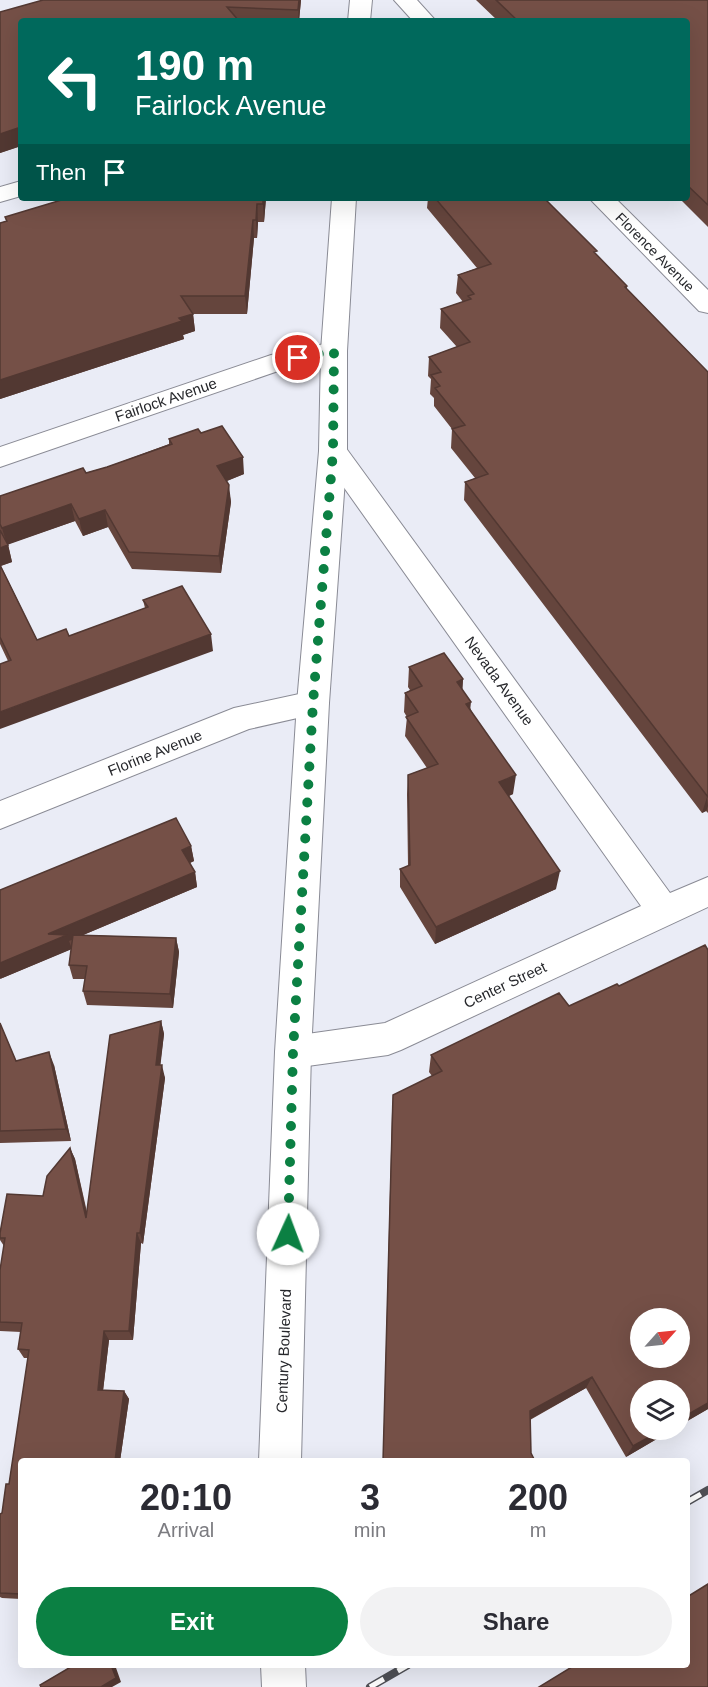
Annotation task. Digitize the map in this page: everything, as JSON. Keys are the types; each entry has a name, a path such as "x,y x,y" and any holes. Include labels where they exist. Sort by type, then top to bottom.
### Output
{"street":[{"path":"359,18 361,0"},
{"path":"405,0 422,18"},
{"path":"0,195 18,189"},
{"name":"Century Boulevard","path":"280,1458 293,1052 313,703 333,451 334,351 344,201"},
{"name":"Florence Avenue","path":"604,201 708,305"},
{"name":"Fairlock Avenue","path":"0,456 280,361 334,351"},
{"name":"Nevada Avenue","path":"333,451 664,911"},
{"name":"Florine Avenue","path":"0,815 245,717 313,703"},
{"name":"Center Street","path":"293,1052 388,1039 708,891"},
{"path":"283,1668 284,1687"}],"building":[{"path":"43,0 299,0 298,10 227,7 236,18 18,18 18,128 0,134 0,12"},
{"path":"496,0 708,0 708,205 690,188 690,18 515,18"},
{"path":"58,201 263,201 263,204 257,204 256,220 253,220 245,296 181,296 193,314 179,318 182,321 0,380 0,223 7,221 5,217"},
{"path":"438,201 547,201 597,251 594,252 627,286 625,287 708,372 708,797 465,482 488,474 452,429 465,425 435,388 440,386 431,375 441,372 429,357 470,342 441,309 471,299 468,296 474,294 458,275 491,264"},
{"path":"222,426 243,457 217,466 229,485 219,556 129,552 105,510 79,519 71,504 2,528 0,524 0,496 83,468 86,473 107,467 172,444 169,439 198,429 201,433"},
{"path":"0,530 8,545 0,548"},
{"path":"0,565 37,640 66,629 69,636 148,607 143,600 182,586 211,634 0,712 0,664 11,660 0,637"},
{"path":"444,653 463,679 457,682 471,702 466,704 516,775 499,782 560,871 436,927 400,869 410,865 408,775 438,764 406,717 418,712 405,693 422,686 409,667"},
{"path":"176,818 191,846 182,850 195,872 48,934 67,935 0,963 0,890"},
{"path":"73,935 176,938 170,994 83,991 87,966 69,965"},
{"path":"705,945 708,950 708,1403 690,1413 690,1380 630,1380 630,1440 644,1440 633,1446 592,1377 530,1411 531,1453 534,1458 383,1458 393,1095 442,1071 431,1055 559,993 569,1006 617,984 619,986"},
{"path":"161,1021 156,1065 162,1065 140,1233 137,1233 129,1331 104,1331 98,1390 124,1391 115,1458 18,1458 18,1594 0,1593 0,1514 6,1484 9,1484 29,1350 18,1349 22,1323 0,1322 0,1270 5,1238 0,1238 0,1233 7,1194 43,1196 47,1176 70,1148 86,1218 110,1035"},
{"path":"0,1023 16,1061 49,1052 66,1129 0,1131"},
{"path":"708,1584 708,1687 539,1687 570,1668 690,1668 690,1595"},
{"path":"69,1668 112,1668 116,1678 101,1687 41,1687 40,1685"}],"railway":[{"path":"690,1500 708,1490"},
{"path":"370,1687 403,1668"}],"route":[{"path":"288,1234 293,1052 313,703 333,451 334,351 298,358"}]}
